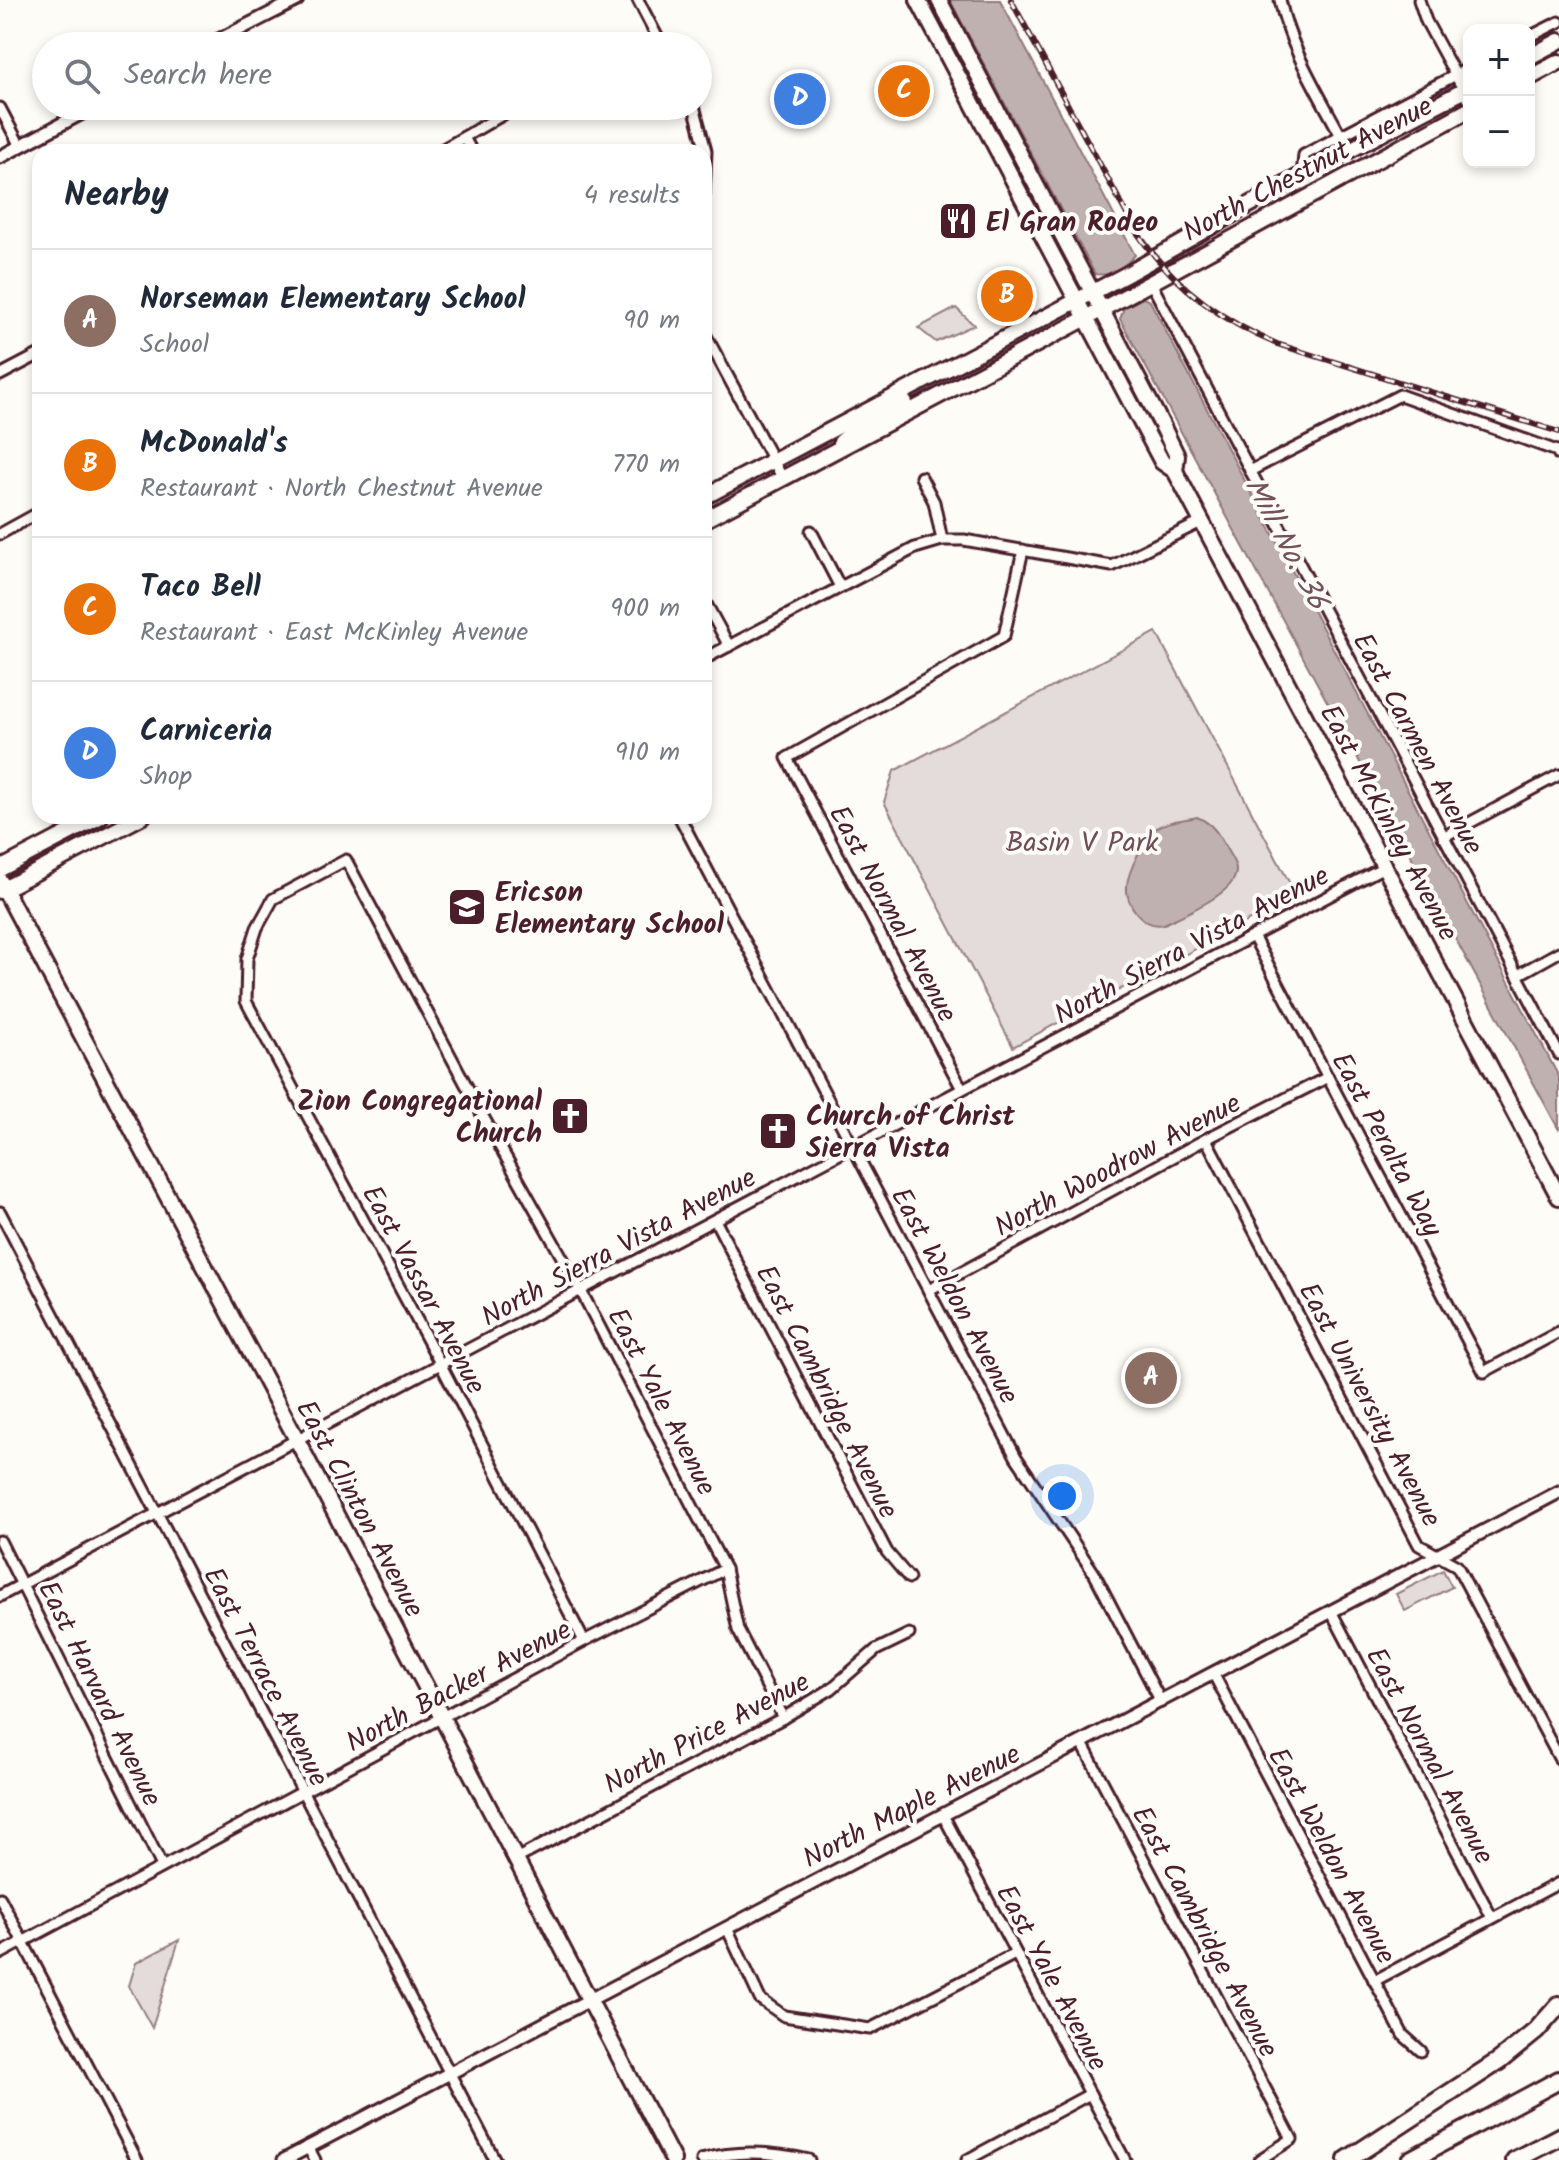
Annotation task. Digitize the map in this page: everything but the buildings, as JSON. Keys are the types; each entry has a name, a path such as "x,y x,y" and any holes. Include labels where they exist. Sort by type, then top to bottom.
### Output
{"highway":[{"path":"1347,2160 1499,2061 1536,2031 1559,2005"},
{"path":"1410,2160 1559,2080"},
{"path":"1515,2160 1559,2137"}],"main road":[{"name":"East McKinley Avenue","path":"918,0 1162,462 1175,471 1559,1197"},
{"name":"East McKinley Avenue","path":"939,0 1177,456 1175,471"},
{"path":"930,24 935,23 943,30 997,130 1029,170"},
{"path":"1535,54 1559,41"},
{"path":"1535,75 1559,62"},
{"name":"North Chestnut Avenue","path":"712,493 1129,273 1302,175 1463,95"},
{"name":"North Chestnut Avenue","path":"712,516 1120,300 1463,113"},
{"path":"1318,190 1317,181 1321,176 1349,160 1361,144"},
{"path":"1144,287 1165,253"},
{"path":"823,459 855,430 915,396 919,384"},
{"path":"0,869 86,824"},
{"path":"1,887 127,824"},
{"name":"East Clinton Avenue","path":"1,887 297,1440 673,2160"}],"street":[{"path":"234,32 297,0"},
{"path":"638,0 655,32"},
{"path":"1280,0 1294,46 1341,136"},
{"path":"1419,0 1426,21 1463,87"},
{"path":"1535,34 1559,22"},
{"path":"1302,175 1304,155 1463,71"},
{"path":"0,108 20,146"},
{"path":"0,157 69,120"},
{"path":"452,144 494,120"},
{"path":"698,120 704,144"},
{"path":"464,137 468,144"},
{"name":"East Carmen Avenue","path":"1144,287 1250,471 1559,1054"},
{"path":"712,347 783,479"},
{"path":"0,375 32,358"},
{"path":"1250,471 1400,395 1557,451 1559,455"},
{"path":"921,477 934,502 942,540"},
{"path":"0,534 32,516"},
{"path":"712,655 915,548 942,540 964,540 1112,566 1201,522"},
{"path":"811,531 840,587"},
{"name":"East Normal Avenue","path":"962,1089 787,758 1004,636 1023,550"},
{"path":"712,615 729,646"},
{"path":"1443,837 1559,775"},
{"name":"East Weldon Avenue","path":"683,824 1016,1457 1094,1573 1161,1702"},
{"name":"East Yale Avenue","path":"346,860 480,1111 581,1291 725,1569 738,1630 783,1718"},
{"name":"East Vassar Avenue","path":"346,860 273,899 257,928 247,959 246,1001 441,1365 584,1641"},
{"name":"North Sierra Vista Avenue","path":"0,1596 1384,867"},
{"name":"East Peralta Way","path":"1253,936 1484,1372 1559,1332"},
{"path":"1518,975 1559,952"},
{"name":"North Woodrow Avenue","path":"929,1290 1206,1139 1328,1077"},
{"name":"East University Avenue","path":"1206,1139 1419,1545 1457,1566 1559,1758"},
{"name":"East Terrace Avenue","path":"0,1212 495,2160"},
{"name":"East Cambridge Avenue","path":"715,1220 887,1552 909,1578"},
{"name":"North Maple Avenue","path":"284,2160 1559,1492"},
{"name":"East Harvard Avenue","path":"0,1541 162,1866"},
{"name":"North Backer Avenue","path":"0,1954 584,1641 725,1569"},
{"name":"East Normal Avenue","path":"1331,1611 1492,1918"},
{"name":"North Price Avenue","path":"516,1859 783,1718 831,1689 876,1650 909,1634"},
{"name":"East Weldon Avenue","path":"1213,1673 1403,2035 1421,2051"},
{"name":"East Cambridge Avenue","path":"1082,1743 1292,2139 1259,2160"},
{"name":"East Yale Avenue","path":"943,1815 1125,2160"},
{"path":"1374,1981 1559,1883"},
{"path":"0,1898 137,2160"},
{"path":"727,1928 760,1999 784,2016 870,2029 1015,1954"},
{"path":"967,2160 1090,2094"},
{"path":"308,2147 315,2160"},
{"path":"702,2160 744,2152 809,2160"}],"green space":[{"path":"956,308 974,325 936,342 918,328"},
{"name":"Basin V Park","path":"1156,632 1296,895 1013,1047 884,802 894,771"},
{"path":"1443,1570 1452,1587 1405,1611 1396,1594"},
{"path":"179,1940 152,2028 129,1986 136,1963"}],"shaded area":[{"path":"950,0 1000,0 1135,255 1117,270 1095,274"},
{"path":"1143,298 1150,301 1559,1077 1559,1130 1120,319 1124,308"},
{"path":"1197,817 1211,826 1220,838 1235,865 1235,876 1224,891 1204,904 1164,924 1150,923 1137,914 1127,893 1134,864 1147,839 1159,826"}],"railway":[{"path":"1011,0 1136,231 1165,267 1198,298 1235,324 1277,344 1559,432"}],"place":[{"name":"Taco Bell","path":"904,91"},
{"name":"Carniceria","path":"800,99"},
{"name":"El Gran Rodeo","path":"958,221"},
{"name":"McDonald's","path":"1007,296"},
{"name":"Ericson Elementary School","path":"467,907"},
{"name":"Zion Congregational Church","path":"570,1116"},
{"name":"Church of Christ Sierra Vista","path":"778,1131"},
{"name":"Norseman Elementary School","path":"1151,1378"}],"water label":[{"name":"Mill No. 36","path":"1287,543"}]}
